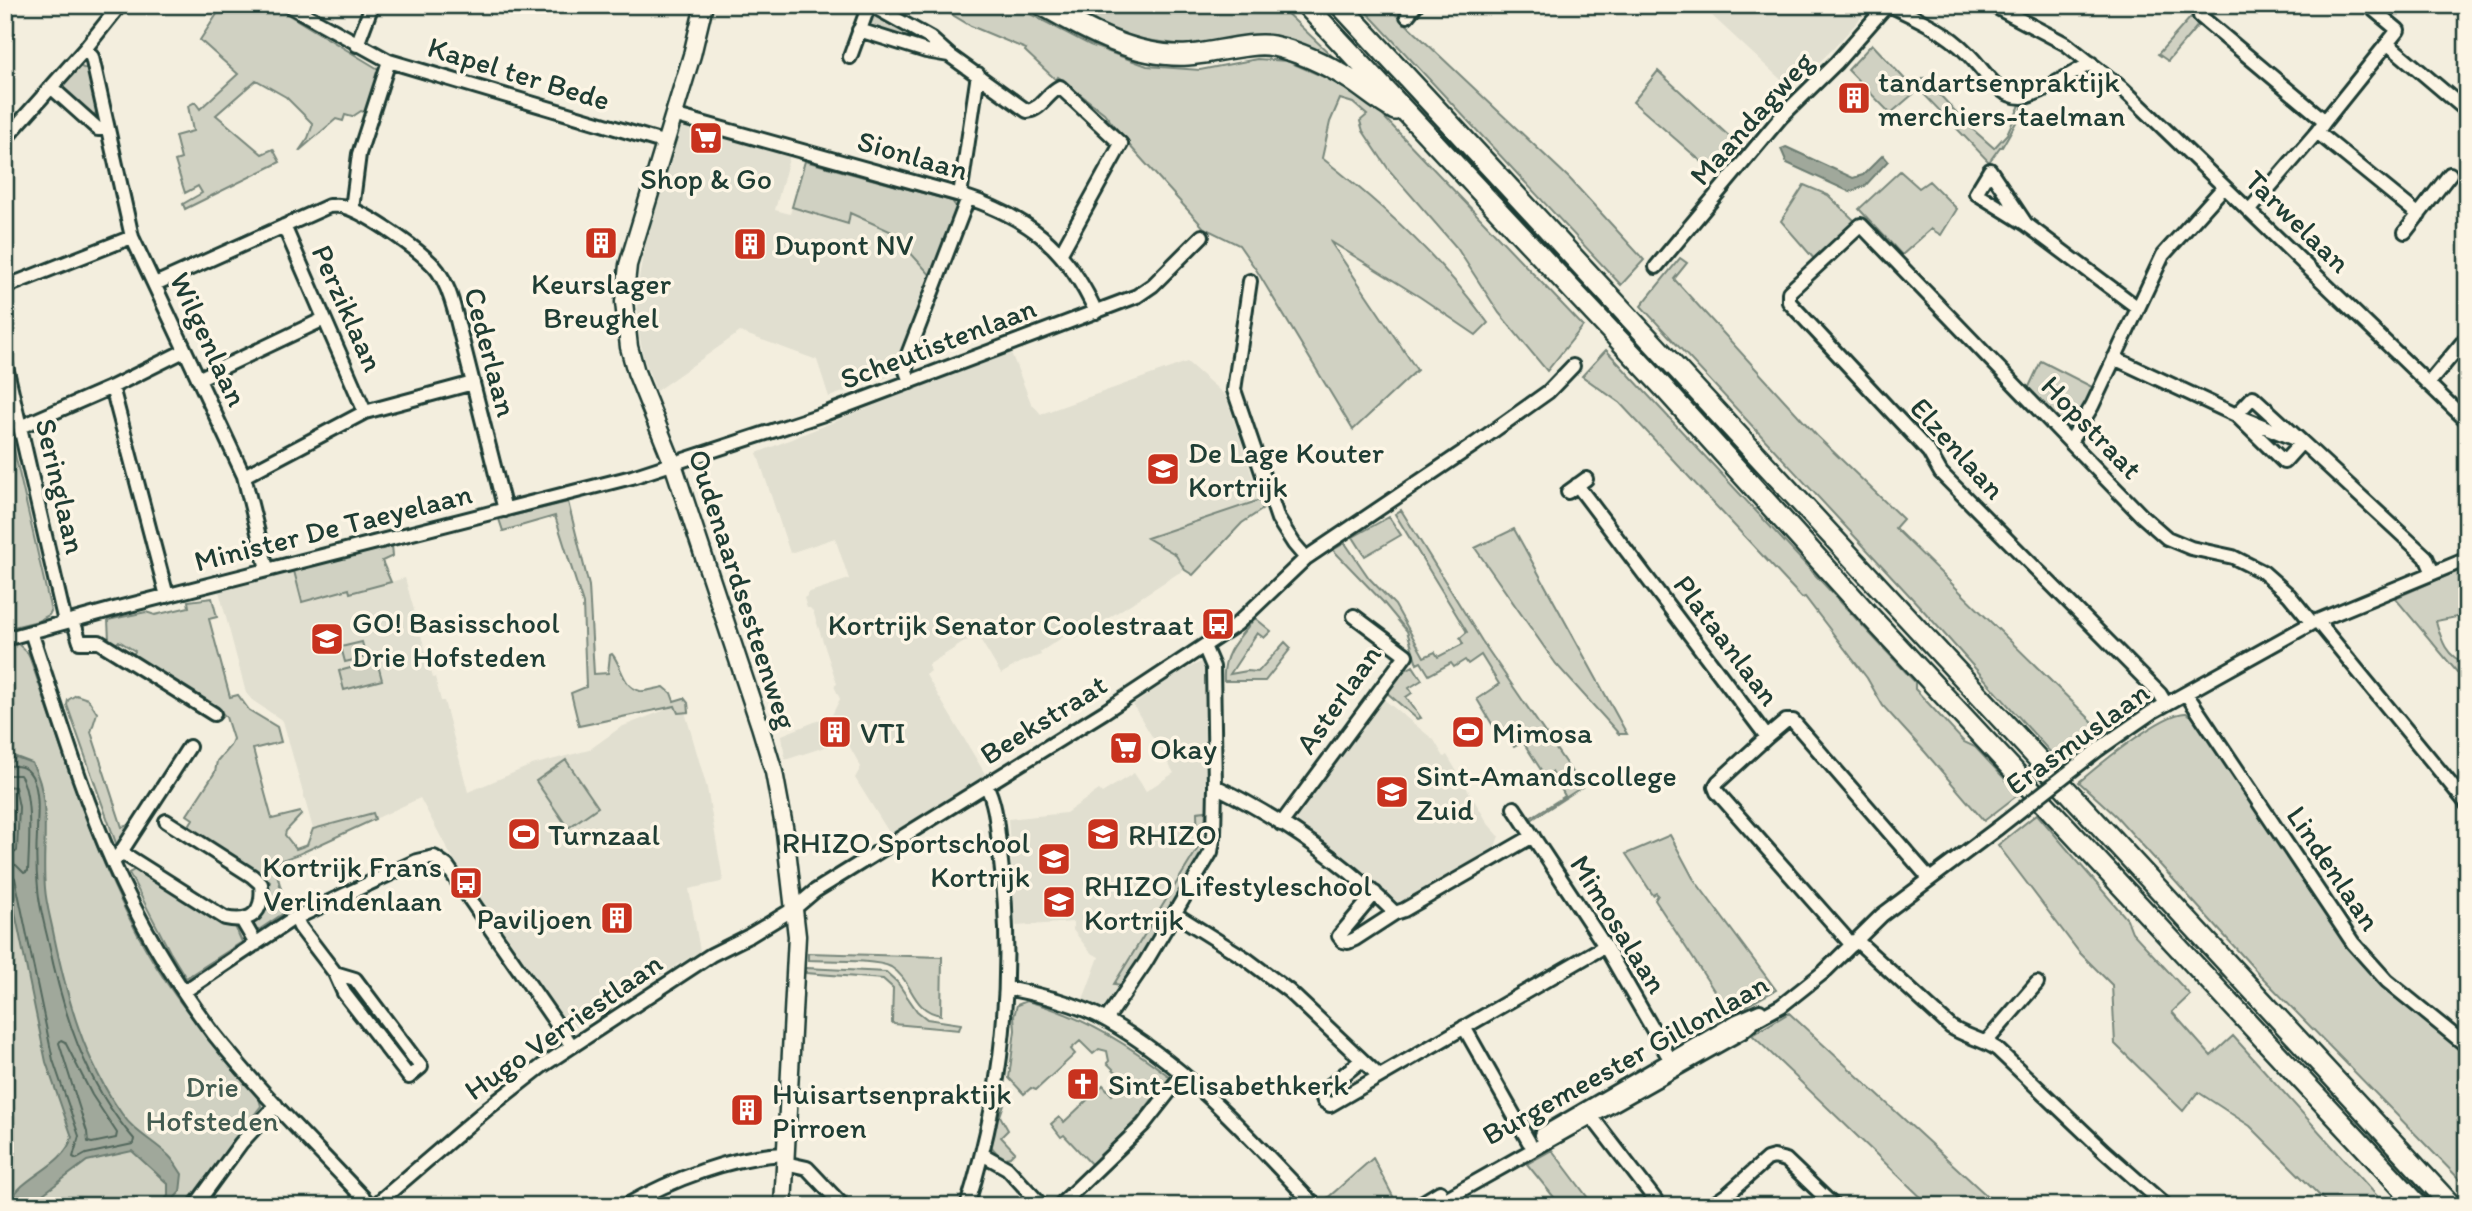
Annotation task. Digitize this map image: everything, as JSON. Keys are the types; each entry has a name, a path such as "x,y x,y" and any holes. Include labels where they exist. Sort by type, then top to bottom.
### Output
{"highway":[{"path":"1042,5 1084,29 1147,52 1186,55 1269,44 1308,56 1352,80 1382,104 1415,121"},
{"path":"1057,5 1084,29"},
{"path":"1306,5 1662,386 1877,623 2419,1206"},
{"path":"1340,5 2452,1206"}],"main road":[{"name":"Oudenaardsesteenweg","path":"704,5 666,144 628,265 624,302 629,347 636,372 673,464 774,772 797,936 783,1206"}],"street":[{"path":"5,139 120,5"},
{"name":"Kapel ter Bede","path":"288,5 389,61 666,144"},
{"path":"357,45 372,5"},
{"path":"849,57 870,5 930,38 949,55 1027,111 1037,109 1055,89 1060,88 1121,145 1061,253"},
{"path":"1407,16 1416,5"},
{"path":"1888,5 1944,34 1969,54 1997,87 2015,96 2031,95 2091,63"},
{"name":"Maandagweg","path":"1656,267 1781,117 1836,63 1888,5"},
{"name":"Tarwelaan","path":"1992,5 2066,44 2136,101 2467,421"},
{"path":"2249,211 2317,132 2398,30 2368,5"},
{"path":"2200,16 2325,121"},
{"path":"859,30 926,51 949,55"},
{"path":"2388,44 2467,111"},
{"name":"Wilgenlaan","path":"85,49 92,57 132,237 244,476 267,569"},
{"path":"155,284 329,206 342,205 352,209 359,154 389,61"},
{"path":"910,382 906,371 907,357 964,196 978,74"},
{"path":"51,87 98,129 108,129"},
{"name":"Sionlaan","path":"673,115 964,196 1019,220 1061,253 1090,297 1096,312"},
{"path":"2317,132 2419,215"},
{"path":"2405,232 2450,174"},
{"path":"2070,442 2092,406 2163,255 2224,187"},
{"name":"Cederlaan","path":"352,209 427,258 450,293 505,510"},
{"path":"2026,224 2138,308"},
{"name":"Hopstraat","path":"1861,225 2070,442 2167,538 2191,548 2233,556 2263,572 2288,595 2314,622 2467,804"},
{"name":"Elzenlaan","path":"1861,225 1789,292 1789,302 1929,452 1941,473 2160,694 2166,705"},
{"name":"Perziklaan","path":"284,226 365,412"},
{"name":"Scheutistenlaan","path":"673,464 827,413 1140,295 1202,236"},
{"path":"5,287 132,237"},
{"path":"1250,281 1234,390 1278,519 1306,558"},
{"path":"198,379 324,319"},
{"path":"2428,384 2467,337"},
{"path":"20,427 112,387 184,351"},
{"path":"2115,358 2235,415 2302,442"},
{"name":"Seringlaan","path":"5,362 69,621"},
{"name":"Beekstraat","path":"795,908 809,895 1104,712 1204,646 1242,619 1306,558 1548,392 1573,366"},
{"path":"244,476 365,412 473,383"},
{"path":"112,387 167,596"},
{"path":"2235,415 2253,397 2426,557 2432,573"},
{"path":"2235,415 2284,462 2302,442"},
{"name":"Minister De Taeyelaan","path":"5,639 267,569 632,477 673,464"},
{"name":"Plataanlaan","path":"1577,485 1767,737 1786,721 1793,721 1929,878"},
{"name":"Erasmuslaan","path":"1791,996 1825,971 1882,915 2129,727 2314,622 2467,559"},
{"name":"Asterlaan","path":"1281,824 1406,654 1354,616"},
{"path":"69,621 80,642 99,642 214,713"},
{"path":"31,632 89,803 113,863 147,931 225,1048 373,1206"},
{"path":"1106,1020 1131,986 1211,852 1215,786 1213,667 1204,646"},
{"name":"Lindenlaan","path":"2187,695 2353,943 2387,981 2467,1046"},
{"path":"1767,737 1717,782 1717,792 1854,943 1951,1027 1997,1049 2166,1206"},
{"path":"113,863 189,747"},
{"path":"967,1206 982,1154 1001,1057 1006,988 1003,876 996,818 986,785"},
{"path":"1215,786 1321,850 1375,893 1395,913"},
{"name":"Mimosalaan","path":"1514,808 1605,946 1673,1064"},
{"path":"121,852 225,918 249,917 260,906 261,884 166,821"},
{"path":"1375,893 1339,936 1343,941 1348,943 1395,913 1533,836"},
{"path":"185,991 296,918 430,856 438,858 447,866 572,1046"},
{"name":"Hugo Verriestlaan","path":"373,1206 487,1109 572,1046 712,955 795,908"},
{"path":"1174,914 1245,958 1289,991 1379,1076"},
{"path":"296,918 335,973 344,993 409,1077 421,1067 355,979 335,973"},
{"path":"242,919 256,944"},
{"path":"1362,1060 1321,1093 1324,1101 1330,1105 1605,946"},
{"path":"1986,1042 2036,983"},
{"path":"1006,988 1041,995 1106,1020 1153,1051 1218,1105 1315,1206"},
{"name":"Burgemeester Gillonlaan","path":"1433,1206 1673,1064 1737,1021 1791,996"},
{"path":"1464,1027 1529,1142"},
{"path":"1059,1206 1143,1125 1183,1074"},
{"path":"195,1206 241,1143 276,1105"},
{"path":"1588,1112 1660,1206"},
{"name":"Burgemeester Gillonlaan","path":"1417,1206 1529,1142 1588,1112"},
{"path":"982,1154 1007,1168 1042,1206"},
{"path":"625,1206 649,1192 725,1164 758,1156 785,1159 807,1168 843,1206"},
{"path":"1711,1206 1767,1159 1774,1157 1786,1160 1834,1206"}],"shaded area":[{"path":"1715,5 1862,5 1868,10 1834,48 1791,89 1709,13"},
{"path":"680,125 790,155 775,210 790,214 792,207 847,224 849,213 892,232 932,277 893,375 829,397 817,360 740,332 656,391 643,356 639,333 639,278 643,254"},
{"path":"1010,350 1031,403 1041,414 1187,362 1226,396 1263,509 1242,523 1193,575 1185,570 1177,574 1076,639 1071,632 1040,652 1041,655 1021,662 1001,674 977,634 928,665 931,671 926,675 987,777 890,834 855,778 861,767 846,740 785,760 782,735 832,715 840,699 813,611 807,608 804,598 807,593 849,579 835,538 790,553 757,453"},
{"path":"294,571 303,602 349,589 351,593 405,578 433,678 435,677 441,701 444,701 468,792 532,765 589,750 621,727 675,706 678,713 685,712 707,788 723,879 721,882 689,889 700,951 572,1030 449,852 420,798 375,819 373,813 313,829 283,721 246,693 219,591"},
{"name":"RHIZO","path":"1201,662 1205,666 1206,811 1197,812 1198,848 1114,983 1122,985 1107,1006 1100,1008 1082,1002 1099,957 1090,952 1073,930 1073,922 1016,926 1008,819 1066,813 1099,790 1102,793 1134,773 1146,791 1174,773 1133,705 1182,671"},
{"name":"Sint-Amandscollege Zuid","path":"1382,698 1434,740 1444,757 1447,755 1489,825 1499,836 1495,847 1400,904 1353,867 1294,827 1293,822"}],"green space":[{"path":"223,5 272,5 380,70 380,78 368,113 361,111 352,117 345,115 343,121 336,119 299,151 313,124 286,97 256,80 216,115 262,154 273,149 280,162 185,209 183,204 202,193 198,186 185,193 175,161 181,159 175,136 193,131 188,106 195,102 200,109 238,74 200,40"},
{"path":"936,5 1013,5 1090,45 1147,66 1200,70 1257,59 1287,61 1338,83 1381,114 1583,326 1547,371 1499,313 1457,248 1389,170 1363,131 1360,121 1367,115 1353,103 1340,99 1330,122 1322,158 1411,234 1432,255 1488,323 1476,335 1330,241 1417,370 1353,430 1239,245 1204,228 1129,145 1104,113 1058,77 1056,80 1025,51 1026,49 971,26"},
{"path":"1074,5 1278,5 1348,71 1305,48 1192,46 1138,39 1104,27"},
{"path":"1360,5 1386,5 1569,178 1644,260 1621,285"},
{"path":"873,14 925,42 924,46 867,30"},
{"path":"2191,17 2199,24 2168,61 2158,54"},
{"path":"1872,44 1913,88 1924,78 1970,127 1994,148 2007,134 2020,105 1987,88 1953,49 1956,47 2023,103 2022,112 2002,147 1989,162 1919,89 1889,112 1848,70"},
{"path":"79,66 88,70 98,111 92,116 61,91 61,86"},
{"path":"1658,71 1742,148 1718,176 1633,102"},
{"path":"805,161 952,201 957,208 957,216 932,277 892,232 850,213 848,224 792,207"},
{"path":"1900,171 1919,188 1929,181 1957,209 1941,235 1931,229 1902,255 1859,209"},
{"path":"1804,185 1828,195 1856,222 1815,260 1781,221"},
{"path":"1680,258 1687,263 1674,279 1817,436 1903,519 1895,528 2101,730 2060,763 1922,609 1641,306"},
{"path":"1606,350 1915,682 1915,689 1964,742 1975,747 2019,794 1984,821 1883,706 1867,678 1805,597 1802,598 1620,403 1582,376"},
{"path":"2041,361 2094,388 2070,429 2066,429 2027,391"},
{"path":"5,411 51,611 38,621 5,629"},
{"path":"1260,500 1263,509 1242,523 1193,575 1185,570 1175,554 1147,538"},
{"path":"568,502 589,586 594,674 608,673 612,654 629,685 634,689 642,691 664,687 671,693 674,701 684,698 689,712 678,713 675,706 579,726 571,693 586,687 583,604 555,516 503,531 499,519"},
{"path":"1401,510 1482,641 1582,787 1531,820 1530,818 1565,796 1552,772 1545,776 1523,742 1514,747 1507,736 1501,739 1477,699 1499,684 1481,655 1468,664 1465,660 1454,667 1451,663 1429,675 1421,662 1417,664 1407,631 1333,550 1345,543 1369,578 1395,605 1424,657 1435,652 1438,657 1463,644 1460,638 1467,632 1395,514"},
{"path":"1389,517 1401,535 1365,556 1353,537"},
{"path":"1514,529 1627,734 1619,734 1556,664 1475,548"},
{"path":"392,545 393,556 382,561 391,582 350,593 349,589 302,602 294,571"},
{"path":"2467,567 2467,615 2436,621 2442,641 2449,652 2467,663 2467,684 2395,598"},
{"path":"212,598 217,617 209,619 230,697 238,695 249,710 277,727 281,742 253,749 272,819 300,812 302,814 285,835 296,849 307,845 313,829 373,813 375,819 274,863 287,911 257,931 252,920 270,882 187,829 193,819 187,815 215,772 217,761 233,739 226,717 216,706 133,655 135,651 119,641 116,644 109,640 108,620 146,612 155,615 189,607 188,601"},
{"path":"1255,618 1271,631 1264,638 1257,633 1230,674 1258,672 1285,642 1291,648 1265,681 1224,681 1228,654"},
{"path":"362,642 366,657 345,662 341,647"},
{"name":"Drie Hofsteden","path":"18,644 28,653 90,829 128,915 175,995 259,1098 261,1106 184,1206 5,1206 5,646"},
{"path":"377,661 382,680 344,690 339,671"},
{"path":"1413,666 1422,680 1409,688 1412,693 1406,697 1421,718 1417,719 1385,691 1395,676"},
{"path":"76,695 88,699 97,713 91,732 122,827 130,825 117,846 67,705 68,700"},
{"path":"2186,713 2192,714 2353,953 2394,996 2467,1053 2467,1187 2260,975 2116,816 2079,782 2147,730 2162,721"},
{"path":"566,760 598,807 568,828 536,781"},
{"path":"1206,811 1203,849 1194,871 1122,985 1114,984 1198,848 1197,812"},
{"path":"2037,814 2127,919 2132,932 2190,995 2172,1012 2211,1056 2233,1036 2386,1206 2330,1206 2250,1126 2198,1092 2183,1111 2115,1044 2112,985 2079,952 1998,845"},
{"path":"1670,835 1693,878 1776,990 1730,1015 1655,900 1658,895 1653,895 1626,854"},
{"path":"136,869 234,924 242,942 186,978 129,873"},
{"path":"808,953 942,957 941,1015 923,1007 891,967 863,962 808,960"},
{"path":"806,968 886,972 897,982 917,1011 927,1019 961,1024 959,1030 894,1024 893,988 883,979 806,973"},
{"path":"353,985 405,1055 401,1057 349,990"},
{"path":"1027,1001 1084,1022 1137,1053 1170,1077 1136,1120 1092,1165 1064,1135 1061,1137 1051,1124 1059,1117 1064,1122 1103,1085 1112,1095 1126,1082 1107,1063 1107,1051 1099,1049 1093,1054 1080,1041 1071,1049 1075,1054 1036,1090 1031,1088 1024,1094 1009,1078 1015,1030 1014,1016 1017,1005"},
{"path":"1789,1013 1998,1206 1930,1206 1752,1035"},
{"path":"1000,1100 1004,1104 1000,1116 1008,1130 1001,1137 1015,1152 1002,1159 989,1144"},
{"path":"1552,1150 1594,1206 1561,1206 1527,1164"},
{"path":"1373,1158 1398,1206 1326,1206 1323,1202"}],"water":[{"path":"1786,147 1853,178 1863,175 1883,155 1888,161 1865,186 1850,192 1787,163 1781,149"},
{"path":"16,757 32,763 42,793 46,900 65,983 79,1028 97,1073 122,1114 169,1156 182,1174 180,1192 167,1206 158,1206 168,1196 168,1184 132,1151 87,1161 27,1206 11,1206 10,1202 23,1185 52,1164 67,1148 72,1137 46,1062 5,864 5,760"}],"place":[{"name":"tandartsenpraktijk merchiers-taelman","path":"1854,98"},
{"name":"Shop & Go","path":"706,138"},
{"name":"Keurslager Breughel","path":"601,243"},
{"name":"Dupont NV","path":"750,244"},
{"name":"De Lage Kouter Kortrijk","path":"1163,469"},
{"name":"Kortrijk Senator Coolestraat","path":"1218,624"},
{"name":"GO! Basisschool Drie Hofsteden","path":"327,639"},
{"name":"VTI","path":"835,732"},
{"name":"Mimosa","path":"1468,732"},
{"name":"Okay","path":"1126,748"},
{"name":"Sint-Amandscollege Zuid","path":"1392,792"},
{"name":"Turnzaal","path":"524,834"},
{"name":"RHIZO","path":"1103,834"},
{"name":"RHIZO Sportschool Kortrijk","path":"1054,859"},
{"name":"Kortrijk Frans Verlindenlaan","path":"466,883"},
{"name":"RHIZO Lifestyleschool Kortrijk","path":"1059,902"},
{"name":"Paviljoen","path":"617,918"},
{"name":"Sint-Elisabethkerk","path":"1083,1084"},
{"name":"Huisartsenpraktijk Pirroen","path":"747,1110"}]}
